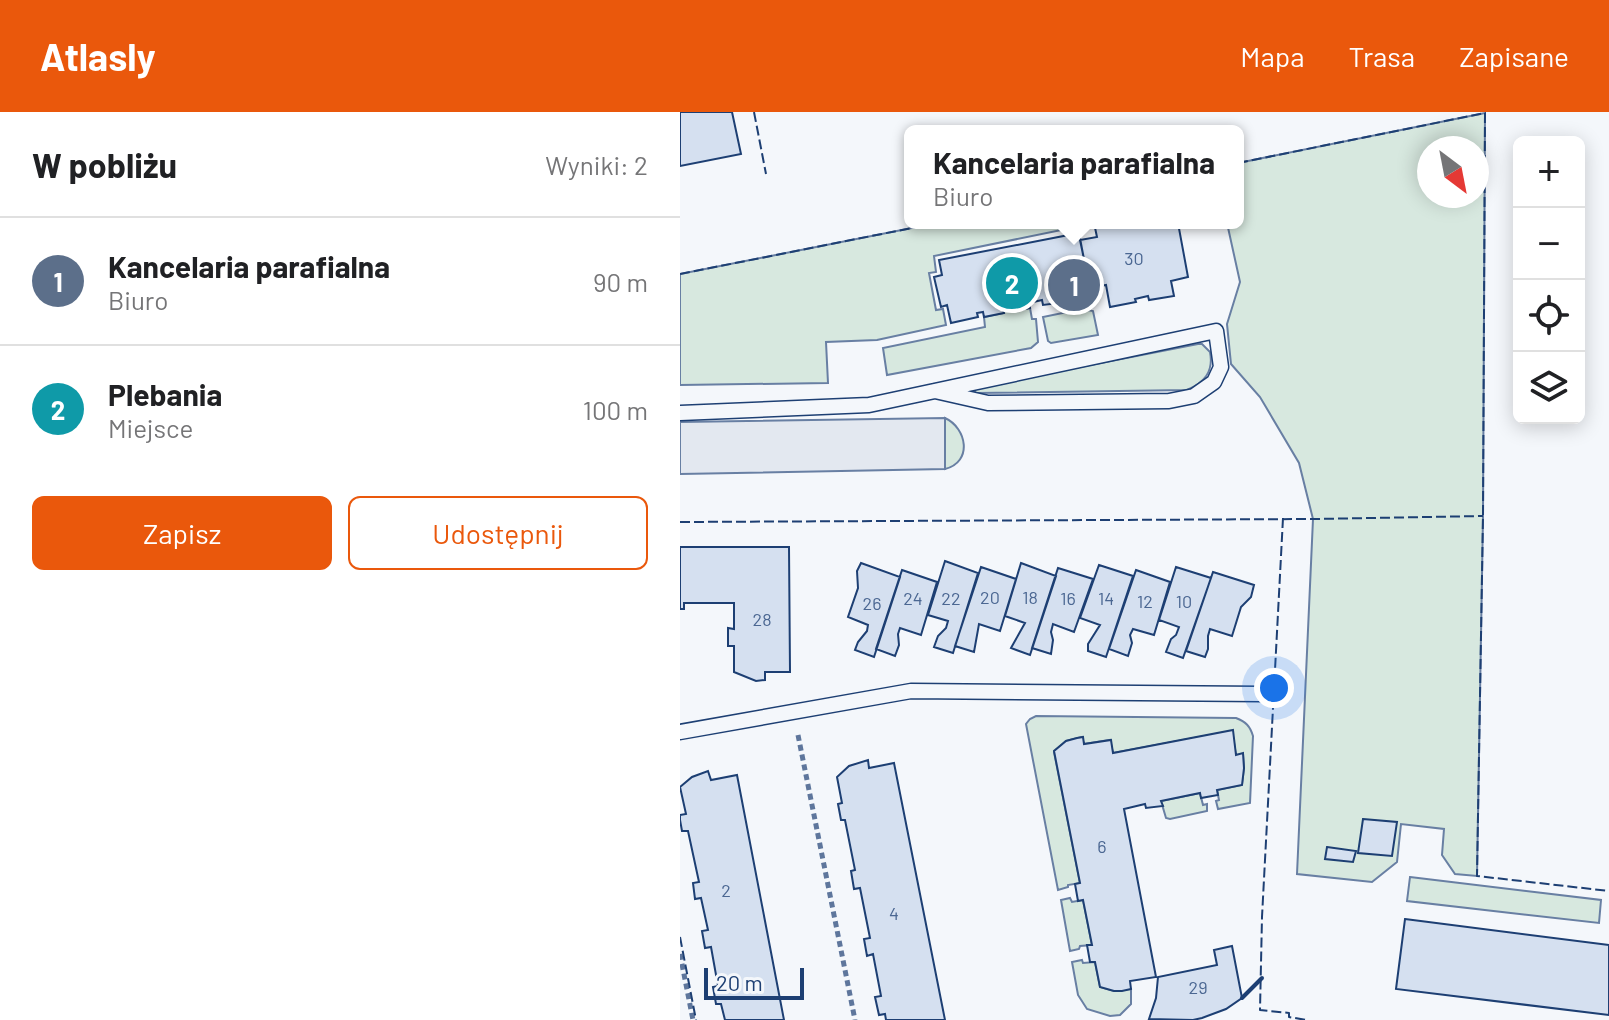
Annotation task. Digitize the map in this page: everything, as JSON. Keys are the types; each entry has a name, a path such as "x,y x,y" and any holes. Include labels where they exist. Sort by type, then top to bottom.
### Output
{"lane":[{"path":"680,413 869,405 1216,331 1221,367 1214,382 1194,396 1169,401 988,403 935,391"},
{"path":"680,732 911,691 1262,694"}],"path":[{"path":"797,731 855,1020"},
{"path":"680,954 693,1020"}],"shaded area":[{"path":"1485,113 1485,136 1417,136 1417,208 1485,208 1477,876 1455,874 1442,855 1444,829 1401,824 1397,862 1372,882 1297,874 1313,519 1299,463 1260,397 1231,364 1227,324 1240,282 1228,229 1244,229 1244,162"},
{"path":"907,229 1066,229 934,256 936,272 929,273 936,310 943,309 946,325 877,340 826,342 828,383 680,385 680,274"},
{"path":"1012,306 1014,311 1030,308 1032,319 1036,319 1038,342 1031,348 887,375 883,348 985,327 984,317 1004,313 1003,308"},
{"path":"1082,309 1093,311 1098,335 1048,341 1043,317"},
{"path":"1198,344 1210,352 1209,371 1203,380 1187,390 976,393 973,389 977,387"},
{"path":"945,418 958,429 964,445 960,459 945,469"},
{"path":"945,418 945,469 680,474 680,422"},
{"path":"1036,716 1236,718 1247,725 1253,736 1250,803 1218,809 1216,801 1219,800 1217,790 1242,785 1243,754 1236,755 1232,731 1113,753 1110,740 1084,744 1082,737 1066,741 1054,752 1080,883 1058,890 1026,724"},
{"path":"1200,793 1203,805 1207,804 1207,811 1166,818 1161,801"},
{"path":"1410,877 1601,900 1599,923 1407,901"},
{"path":"1070,898 1072,902 1083,900 1092,945 1070,951 1061,900"},
{"path":"1082,960 1083,963 1095,962 1100,987 1114,991 1131,989 1131,1004 1120,1015 1110,1016 1087,1009 1078,995 1072,962"}],"building":[{"path":"680,112 732,112 741,154 680,166"},
{"path":"1095,229 1179,229 1188,277 1171,281 1174,296 1149,300 1148,296 1135,299 1136,302 1110,307 1106,285 1090,288 1080,240 1097,237"},
{"path":"1079,233 1091,296 1067,300 1067,296 1058,297 1059,303 1043,305 1042,300 1029,303 1030,308 1013,311 1012,306 1003,308 1004,313 984,317 983,312 977,313 978,317 951,323 947,305 941,307 934,277 942,275 939,260"},
{"path":"680,547 789,547 790,672 765,672 765,680 756,681 734,672 734,646 728,646 728,628 734,629 734,603 684,603 684,609 680,609"},
{"path":"945,561 978,573 953,653 934,647 948,621 928,615"},
{"path":"861,563 900,577 874,657 855,650 868,625 848,617 858,588 857,571"},
{"path":"1021,563 1056,576 1030,655 1011,648 1025,623 1005,616"},
{"path":"1099,565 1133,576 1106,657 1088,651 1088,644 1100,625 1080,618"},
{"path":"981,567 1016,579 1000,631 979,624 974,652 955,646"},
{"path":"1176,567 1211,578 1183,658 1166,652 1179,627 1159,620"},
{"path":"1058,568 1093,579 1074,632 1053,624 1051,654 1032,648"},
{"path":"902,570 937,582 921,635 900,628 895,656 876,649"},
{"path":"1136,570 1170,582 1154,635 1133,629 1128,656 1109,649"},
{"path":"1213,572 1254,585 1251,597 1241,607 1232,636 1210,629 1205,657 1186,651"},
{"path":"1233,730 1236,755 1243,753 1242,785 1217,790 1218,795 1201,798 1200,793 1161,801 1163,806 1146,808 1145,804 1124,809 1156,977 1130,981 1131,989 1122,991 1100,987 1095,962 1090,962 1087,945 1092,945 1083,900 1078,901 1075,884 1080,883 1054,751 1066,741 1083,737 1084,744 1111,740 1113,753"},
{"path":"868,760 869,768 894,763 945,1020 886,1020 885,1014 879,1015 875,997 881,996 873,954 867,956 864,939 870,938 860,888 854,889 851,871 855,870 845,820 841,820 838,804 842,803 837,777 849,766"},
{"path":"708,771 711,780 737,775 784,1020 725,1020 721,1004 716,1004 713,987 718,986 711,947 705,948 702,931 708,930 701,898 695,899 693,883 699,882 688,831 682,831 680,820 680,815 686,814 680,787 692,777"},
{"path":"1363,819 1397,822 1392,856 1358,853"},
{"path":"1327,847 1356,851 1353,862 1325,859"},
{"path":"1405,919 1609,945 1609,1015 1396,989"},
{"path":"1232,946 1242,998 1226,1009 1202,1018 1149,1019 1156,998 1158,977 1217,965 1214,950"}],"fence":[{"path":"754,112 766,174"},
{"path":"1244,162 1485,113 1477,876 1609,891"},
{"path":"680,274 907,229"},
{"path":"680,522 1483,516"},
{"path":"1283,518 1260,1010 1289,1013 1289,1017 1306,1020"},
{"path":"680,937 696,1020"}],"wall":[{"path":"1242,998 1262,978"}],"place":[{"name":"Plebania","path":"1012,283"},
{"name":"Kancelaria parafialna","path":"1074,285"}]}
